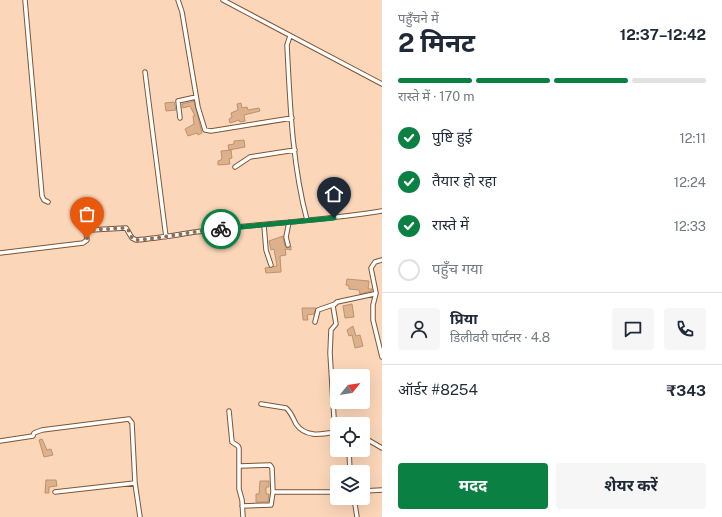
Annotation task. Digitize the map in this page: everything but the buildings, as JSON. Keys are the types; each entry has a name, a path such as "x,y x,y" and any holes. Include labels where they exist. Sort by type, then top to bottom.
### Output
{"street":[{"path":"25,0 42,196 44,200 48,202"},
{"path":"178,0 182,12 196,97 206,131 292,118"},
{"path":"225,1 382,84"},
{"path":"290,36 287,45 298,184 307,220"},
{"path":"145,72 166,237"},
{"path":"180,118 178,102 196,97"},
{"path":"235,167 250,157 295,150"},
{"path":"0,253 83,243 86,240 86,232 90,230 124,228 128,229 134,240 166,237 180,233 382,211"},
{"path":"288,246 286,237 289,222"},
{"path":"264,225 266,250 271,264"},
{"path":"382,260 375,262 371,268 375,284 373,320 382,357"},
{"path":"315,322 318,310 374,294"},
{"path":"335,304 333,308 336,325 331,330 330,352 335,417"},
{"path":"261,404 286,408 297,425 306,432 320,435 330,434"},
{"path":"229,411 232,442 238,445 239,448 239,489 243,517"},
{"path":"0,441 33,436 42,430 129,420 132,423 135,483 140,517"},
{"path":"370,441 382,448"},
{"path":"240,466 271,466 273,492 272,503 269,506 242,506"},
{"path":"55,492 135,483"},
{"path":"370,491 382,490"},
{"path":"273,492 330,492"},
{"path":"355,505 357,517"}],"way so far":[{"path":"87,238 86,232 89,230 126,228 128,229 132,238 136,240 169,237 180,233 221,229"}],"route":[{"path":"221,229 334,218"}]}
